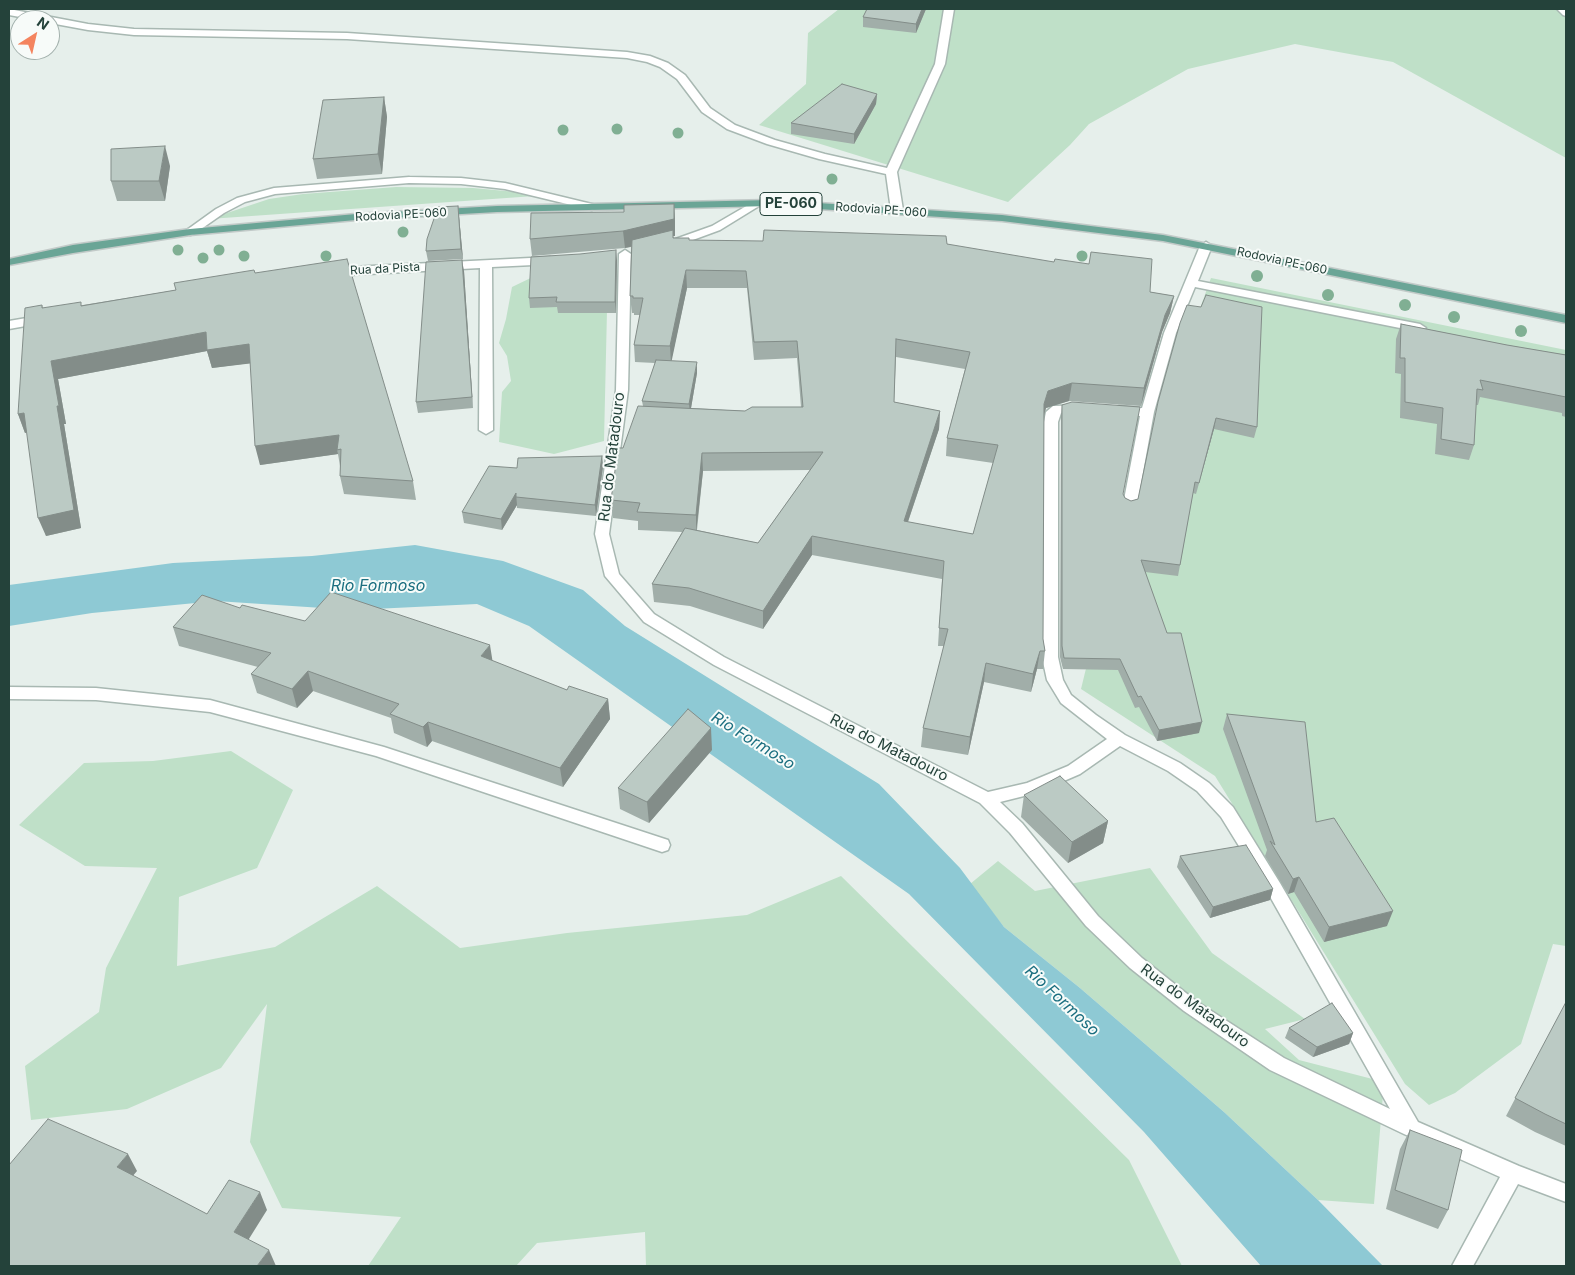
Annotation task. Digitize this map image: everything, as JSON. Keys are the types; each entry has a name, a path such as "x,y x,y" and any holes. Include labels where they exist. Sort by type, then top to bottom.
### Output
{"main road":[{"name":"Rodovia PE-060","path":"9,262 73,249 190,232 356,217 497,209 755,204 897,210 1002,218 1082,227 1206,246 1566,319"}],"street":[{"path":"897,210 891,172 940,64 949,9"},
{"path":"1562,9 1566,13"},
{"path":"9,12 88,27 134,32 347,36 618,55 650,59 664,65 681,77 706,110 731,127 771,142 823,157 891,172"},
{"path":"190,232 241,200 274,191 410,180 461,181 506,186 592,207"},
{"path":"658,247 716,228 755,204"},
{"path":"1130,505 1147,412 1170,333 1206,246"},
{"name":"Rua do Matadouro","path":"624,253 623,418 602,534 612,576 649,618 719,662 927,767 986,799 1016,828 1092,921 1136,963 1190,1006 1277,1064 1411,1128 1513,1173 1566,1193"},
{"name":"Rua da Pista","path":"314,274 562,260"},
{"path":"486,264 486,430"},
{"path":"1191,282 1432,330"},
{"path":"9,325 56,316"},
{"path":"1147,412 1069,407 1058,408 1053,412 1050,422 1050,656 1055,680 1066,699 1090,719 1118,739 1174,767 1203,787 1227,812 1274,888 1411,1128"},
{"path":"9,694 96,694 210,706 378,751 662,846"},
{"path":"986,799 1030,789 1074,770 1118,739"},
{"path":"1462,1266 1513,1173"}],"green space":[{"path":"839,9 1562,9 1566,13 1566,158 1393,62 1295,44 1188,69 1089,124 1070,145 1008,202 759,125 806,84 808,33"},
{"path":"396,187 473,188 549,195 209,219 269,199 303,194"},
{"path":"608,267 604,441 554,454 499,442 502,392 511,381 507,356 499,343 512,287 539,274"},
{"path":"1211,278 1566,350 1566,946 1553,944 1521,1044 1455,1093 1429,1105 1405,1084 1215,776 1081,689 1120,529"},
{"path":"231,751 293,790 257,868 179,897 177,966 275,947 377,886 460,948 567,933 747,915 841,876 1129,1160 1182,1266 646,1266 645,1232 537,1243 516,1266 368,1266 401,1217 282,1208 250,1142 267,1004 221,1068 127,1109 31,1120 25,1066 99,1012 106,968 157,868 85,866 19,825 84,763 153,761"},
{"path":"998,861 1035,891 1150,868 1212,953 1305,1019 1265,1029 1299,1060 1384,1082 1374,1204 1318,1200 1224,1112 1080,988 1004,927 970,884"}],"water":[{"name":"Rio Formoso","path":"415,545 503,561 583,590 625,626 879,784 960,868 1004,927 1080,988 1224,1112 1318,1200 1383,1266 1261,1266 1144,1132 909,894 529,626 477,604 353,610 216,601 92,613 9,626 9,585 173,563 312,556"}],"building":[{"path":"867,9 922,9 916,24 863,17"},
{"path":"842,84 877,94 854,134 791,123"},
{"path":"384,97 378,154 313,159 323,100"},
{"path":"165,146 159,181 111,181 111,149"},
{"path":"674,204 674,219 623,231 530,239 531,213 624,212 624,205"},
{"path":"458,206 461,249 426,251 427,239 438,207"},
{"path":"673,230 673,238 689,238 689,240 763,241 764,230 946,236 947,244 1054,262 1055,259 1089,264 1091,252 1152,259 1150,292 1174,296 1165,315 1144,388 1072,383 1048,391 1044,404 1043,639 1045,651 1040,651 1033,674 986,663 970,737 923,728 948,629 939,628 944,561 812,536 763,611 689,588 652,584 685,528 758,543 823,452 702,453 696,515 637,512 640,503 611,500 618,448 623,448 638,406 745,411 752,407 803,407 797,341 754,342 746,271 686,270 670,346 634,345 643,298 633,298 633,296 630,296 632,240","holes":["896,339 970,352 947,438 998,445 973,534 904,521 940,411 894,402"]},
{"path":"616,250 615,302 556,302 557,297 529,298 531,257"},
{"path":"347,259 413,481 340,476 341,449 337,450 339,435 255,446 249,344 207,350 206,332 51,361 74,510 38,518 24,413 18,414 25,308 42,305 42,308 81,302 81,306 176,290 174,283 254,270 255,273"},
{"path":"462,260 472,397 416,402 426,262"},
{"path":"1206,295 1262,307 1257,427 1216,418 1199,483 1195,482 1180,565 1141,560 1167,633 1181,633 1202,722 1159,730 1141,696 1138,697 1120,659 1064,658 1062,646 1062,405 1072,402 1140,407 1123,494 1125,498 1131,501 1138,499 1158,402 1180,323 1187,305 1201,307"},
{"path":"1401,324 1566,355 1566,397 1480,380 1483,390 1477,389 1474,445 1441,439 1443,408 1405,402 1405,358 1400,358"},
{"path":"656,360 697,362 689,404 642,401"},
{"path":"602,456 595,505 516,497 516,493 501,519 462,512 489,466 517,468 518,458"},
{"path":"331,592 490,645 481,656 567,690 569,686 608,699 560,768 428,722 423,727 390,714 399,704 308,671 292,689 251,674 271,653 173,627 202,595 240,608 242,605 305,621"},
{"path":"688,709 711,728 647,802 618,788"},
{"path":"1227,714 1305,722 1316,822 1334,818 1393,911 1329,927 1299,877 1293,879 1270,841 1275,845"},
{"path":"1060,776 1108,821 1072,842 1024,795"},
{"path":"1246,845 1273,889 1213,907 1180,856"},
{"path":"1566,1002 1566,1124 1515,1098"},
{"path":"1332,1003 1353,1033 1317,1047 1289,1028"},
{"path":"48,1119 128,1154 117,1167 207,1214 229,1180 260,1192 234,1232 269,1250 257,1266 9,1265 9,1165"},
{"path":"1410,1130 1462,1150 1448,1210 1395,1190"}]}
